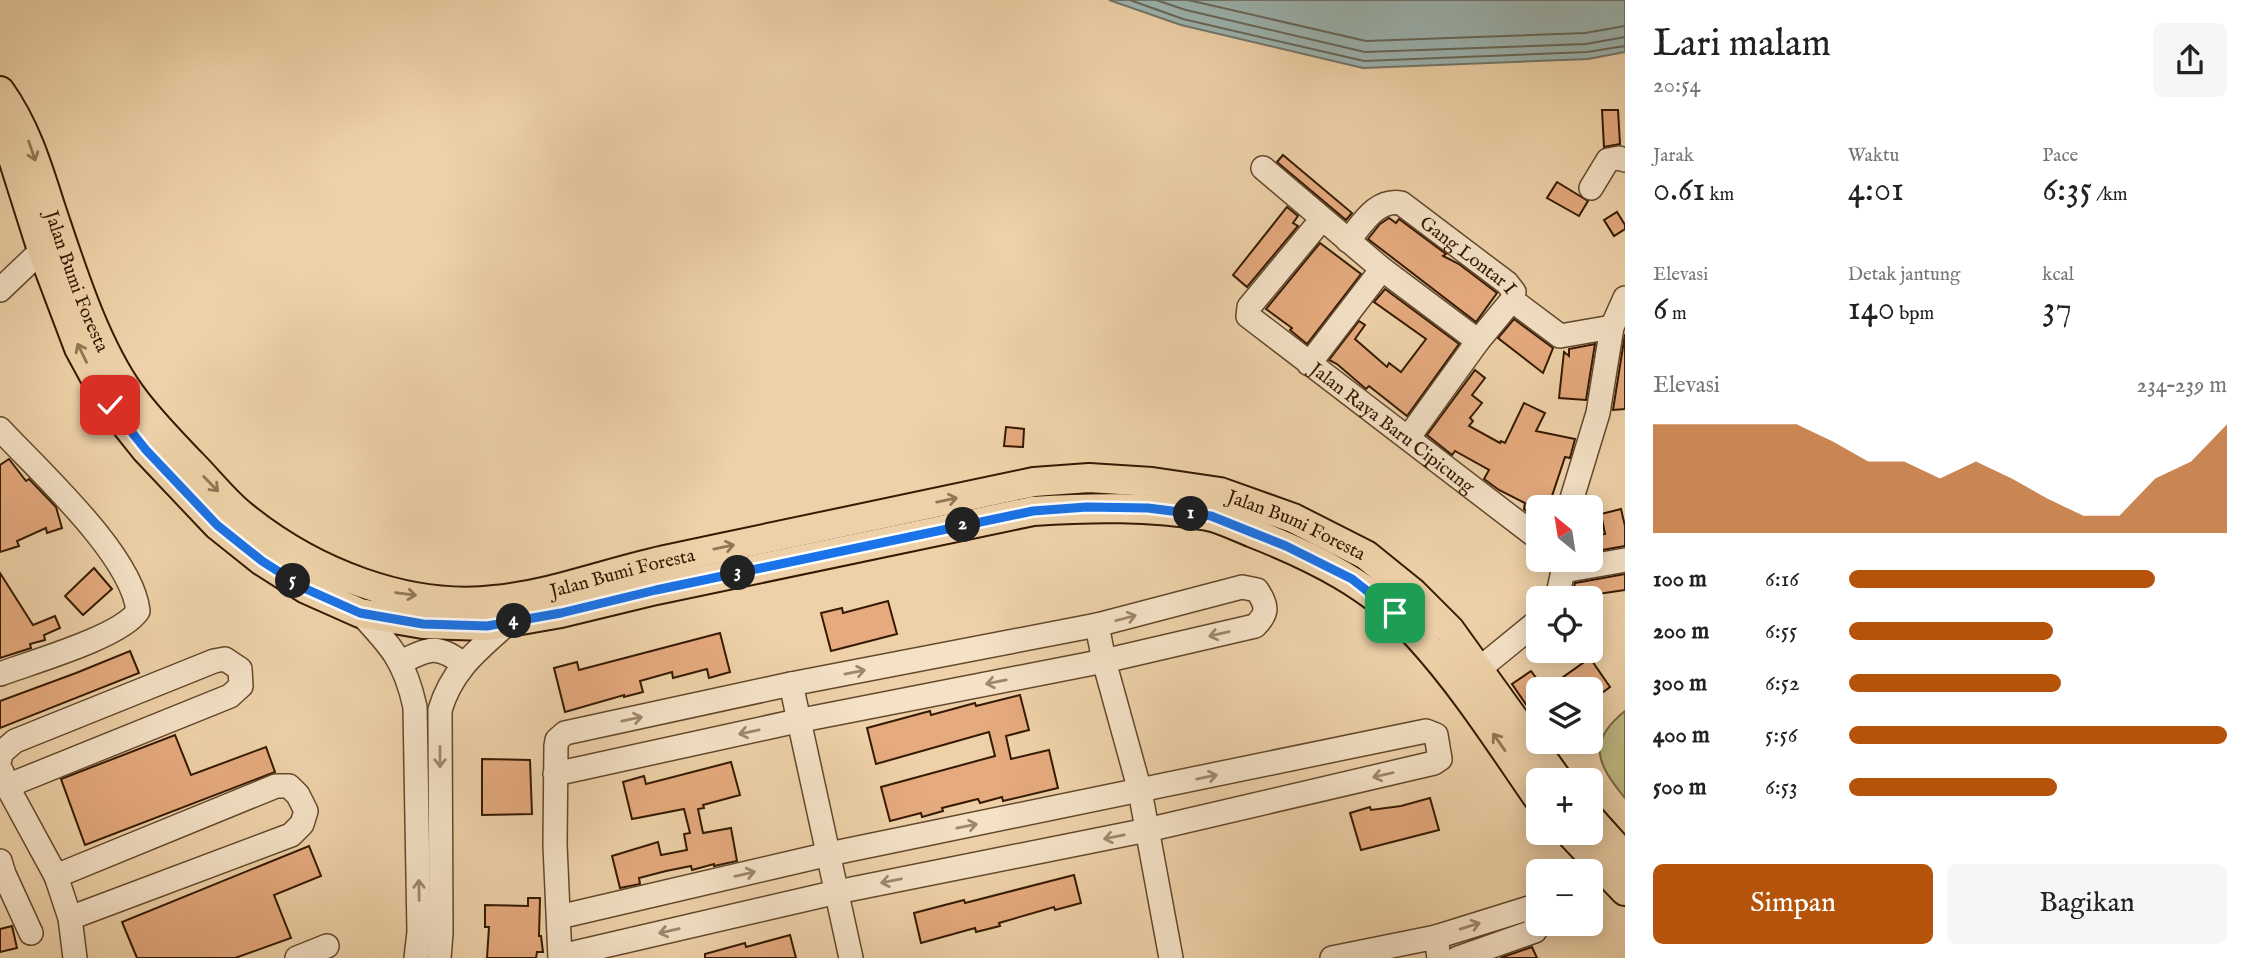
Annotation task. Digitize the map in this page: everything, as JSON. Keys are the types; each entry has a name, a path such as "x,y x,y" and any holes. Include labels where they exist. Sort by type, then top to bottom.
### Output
{"main road":[{"name":"Jalan Bumi Foresta","path":"0,91 30,142 52,245 79,348 110,405 242,515 285,546 342,577 395,593 467,602 653,576 1033,511 1087,507 1148,508 1211,516 1286,546 1352,579 1395,613 1418,635 1459,685 1526,781"},
{"name":"Jalan Bumi Foresta","path":"0,128 52,245"},
{"name":"Jalan Bumi Foresta","path":"155,442 217,525 262,561 306,589 360,613 423,624 487,626 561,613 653,576 1034,482 1089,478 1152,482 1220,492 1293,518 1366,555 1413,593 1450,630 1549,768"},
{"path":"1603,832 1625,857"},
{"path":"1581,845 1625,891"}],"street":[{"path":"1264,169 1382,269 1478,341"},
{"name":"Gang Lontar I","path":"1348,241 1378,207 1386,202 1401,203 1507,283 1514,292 1512,300 1478,341 1408,438"},
{"name":"Jalan Raya Baru Cipicung","path":"1322,219 1249,307 1248,316 1526,529"},
{"path":"0,290 52,245"},
{"path":"1309,363 1382,269"},
{"path":"1573,495 1615,361 1612,327 1625,298"},
{"path":"1512,300 1560,337 1612,327"},
{"path":"0,429 111,552 130,582 138,611 132,619 89,641 0,674"},
{"path":"1603,562 1625,560"},
{"path":"555,774 797,721 1104,661 1255,626 1264,617 1265,608 1257,590 1242,587 1097,625 791,684 565,733 557,740 555,774 560,957 837,892 1147,830 1434,763 1440,759 1436,736 1426,731 829,854 559,917"},
{"path":"360,613 391,646 410,683 429,798 439,958"},
{"path":"416,958 429,798 440,710 446,690 463,664 509,622"},
{"path":"1097,625 1104,661 1140,791 1171,958"},
{"path":"1478,670 1526,631"},
{"path":"401,662 424,651 436,649 447,652 463,664"},
{"path":"6,786 230,696 241,685 240,669 225,659 214,660 15,741 1,753 6,786 56,876 71,918 75,958"},
{"path":"791,684 851,958"},
{"path":"56,876 276,786 289,786 298,794 306,811 302,824 291,835 71,918"},
{"path":"1,870 31,933"},
{"path":"1332,958 1437,948 1529,908 1534,910 1537,926 1535,930 1458,958"},
{"path":"298,958 327,946"}],"shaded area":[{"path":"1625,711 1625,798 1602,764 1600,754 1603,754 1603,737"}],"water":[{"path":"1109,0 1625,0 1625,52 1588,59 1363,68 1181,25"}],"building":[{"path":"1602,110 1618,110 1620,144 1604,147"},
{"path":"1283,155 1352,213 1346,220 1277,162"},
{"path":"1557,182 1588,201 1579,216 1547,198"},
{"path":"1287,207 1298,216 1293,223 1298,226 1247,287 1233,275"},
{"path":"1617,212 1625,229 1614,236 1604,220"},
{"path":"1389,218 1396,223 1399,219 1446,254 1443,256 1459,264 1497,293 1476,322 1368,239 1380,224"},
{"path":"1320,243 1361,274 1307,344 1290,330 1292,328 1266,309"},
{"path":"1385,289 1459,344 1407,416 1369,386 1366,389 1329,360 1359,321 1365,325 1355,339 1387,367 1389,363 1401,372 1426,339 1374,302"},
{"path":"1514,319 1553,348 1543,373 1498,338"},
{"path":"1625,334 1625,409 1613,410"},
{"path":"1595,344 1586,400 1559,398 1564,352 1569,356 1569,349"},
{"path":"1475,370 1485,378 1472,395 1482,403 1470,418 1473,421 1469,426 1500,443 1505,443 1524,403 1545,413 1536,431 1575,439 1570,458 1565,457 1552,495 1526,495 1526,511 1525,503 1484,479 1489,470 1455,451 1452,455 1427,435"},
{"path":"1006,427 1024,429 1023,447 1004,446"},
{"path":"9,459 26,481 29,479 56,507 62,528 47,533 46,528 17,541 19,546 0,552 0,465"},
{"path":"1621,509 1625,526 1625,546 1603,550 1603,514"},
{"path":"94,568 112,589 83,615 65,596"},
{"path":"0,573 33,625 55,616 60,628 44,635 45,640 30,644 31,648 0,658"},
{"path":"1625,574 1625,590 1603,593 1603,586 1574,586 1575,583"},
{"path":"888,601 897,634 831,651 821,613 842,608 843,613"},
{"path":"720,633 730,672 709,678 707,669 673,678 672,672 640,681 643,692 565,712 554,668 577,662 579,670"},
{"path":"130,651 139,673 0,728 0,701"},
{"path":"1583,663 1593,663 1610,687 1603,692 1603,677 1563,677"},
{"path":"1531,671 1535,677 1526,677 1526,704 1512,684"},
{"path":"1020,695 1029,730 1006,736 1011,759 1049,750 1058,788 1003,801 1002,797 980,803 978,799 942,808 943,811 922,817 921,813 890,821 881,787 995,756 989,732 876,764 867,728 930,711 931,715"},
{"path":"175,735 191,775 266,747 275,772 85,845 61,779"},
{"path":"482,759 530,760 532,814 482,815"},
{"path":"731,762 740,795 703,805 704,808 698,809 703,833 731,828 737,861 692,870 691,866 666,871 639,878 640,884 620,888 612,856 658,842 661,855 687,850 684,834 690,833 684,809 632,819 623,782 644,776 646,784"},
{"path":"1430,798 1439,830 1361,850 1350,813 1370,807 1371,810 1401,806"},
{"path":"309,846 321,876 274,895 291,938 235,958 137,958 122,922"},
{"path":"1074,875 1081,903 1055,910 1054,907 976,932 975,928 921,943 914,913"},
{"path":"528,898 540,898 539,936 543,952 537,952 536,958 487,958 489,927 485,927 485,905 528,906"},
{"path":"12,926 17,948 0,952 0,929"},
{"path":"790,935 796,958 705,958 705,954 745,943 746,947"},
{"path":"1532,947 1537,958 1500,958"}],"route":[{"path":"110,405 146,450 217,525 262,561 306,589 360,613 423,624 487,626 561,613 656,590 1033,511 1087,507 1148,508 1211,516 1286,546 1352,579 1395,613"}]}
